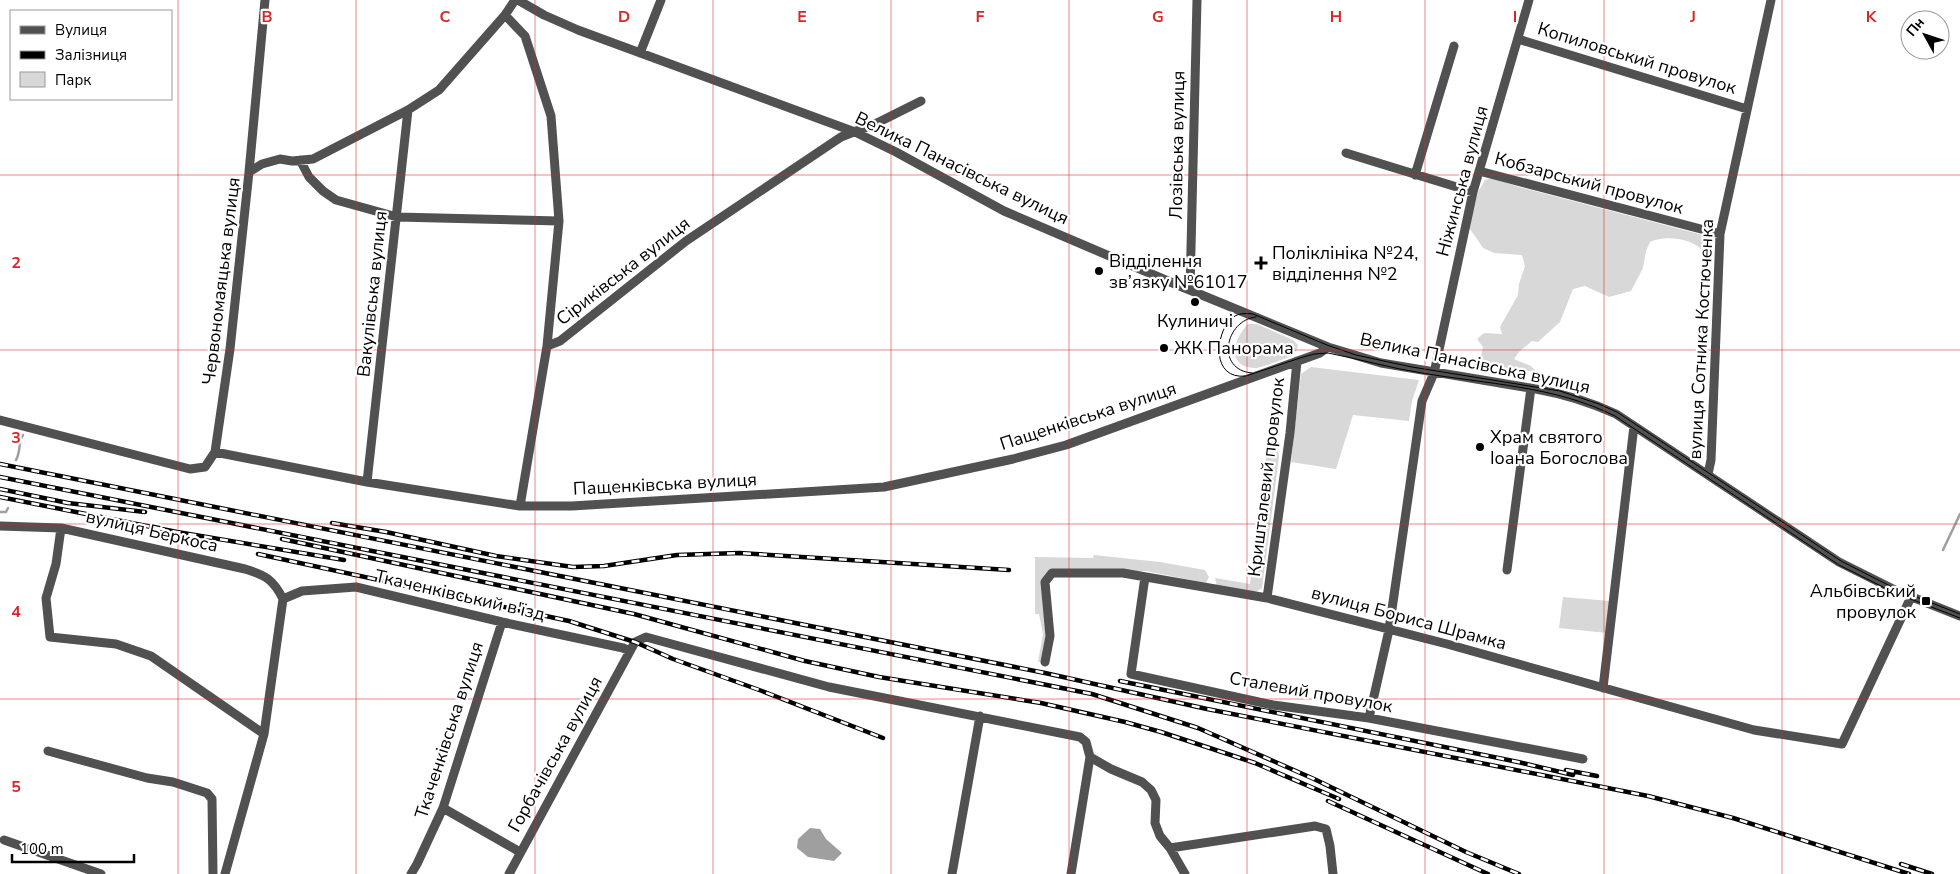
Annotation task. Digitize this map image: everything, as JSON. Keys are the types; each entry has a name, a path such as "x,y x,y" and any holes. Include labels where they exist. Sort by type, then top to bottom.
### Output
{"street":[{"path":"249,172 265,0"},
{"name":"Червономаяцька вулиця","path":"215,452 230,349 249,172 262,164 280,159 313,159 408,110 439,90 516,0"},
{"name":"Велика Панасівська вулиця","path":"516,0 544,16 855,132 896,152 1004,211 1328,347 1381,363 1532,388 1598,405 1616,414 1859,574 1911,598 1960,616"},
{"path":"640,53 661,0"},
{"name":"Лозівська вулиця","path":"1190,290 1196,0"},
{"name":"Ніжинська вулиця","path":"1369,718 1389,630 1422,401 1434,373 1479,171 1529,0"},
{"name":"вулиця Сотника Костюченка","path":"1708,474 1711,460 1720,234 1770,0"},
{"path":"505,15 525,36 550,116 559,221 546,346"},
{"name":"Копиловський провулок","path":"1518,39 1747,109"},
{"path":"1415,175 1454,46"},
{"name":"Сіриківська вулиця","path":"520,506 546,346 560,340 686,241 841,137 921,102"},
{"name":"Вакулівська вулиця","path":"367,482 408,110"},
{"path":"1346,153 1474,192"},
{"path":"300,160 309,177 323,191 336,200 397,217 559,221"},
{"name":"Кобзарський провулок","path":"1479,171 1720,234"},
{"name":"Пащенківська вулиця","path":"215,452 367,482 520,506 572,506 884,487 1066,445 1320,353 1328,347"},
{"name":"Кришталевий провулок","path":"1267,598 1290,433 1297,361"},
{"path":"1507,570 1532,388"},
{"path":"0,420 190,469 205,467 215,452"},
{"path":"1603,688 1634,426"},
{"name":"вулиця Беркоса","path":"0,526 62,528 245,568 269,578 278,588 283,599"},
{"path":"62,528 56,564 46,598 50,637 116,644 151,656 264,734"},
{"name":"вулиця Бориса Шрамка","path":"1045,662 1050,636 1045,582 1052,573 1124,573 1267,598 1754,730 1842,744 1911,598"},
{"name":"Сталевий провулок","path":"1145,577 1131,674 1273,705 1369,718 1583,760"},
{"name":"Ткаченківський в'їзд","path":"283,599 302,591 356,586 630,651"},
{"path":"225,874 264,734 283,599"},
{"name":"Ткаченківська вулиця","path":"411,874 418,864 443,808 502,622"},
{"path":"630,651 635,642 646,636 829,686 1080,737 1086,742 1090,757 1071,874"},
{"name":"Горбачівська вулиця","path":"509,874 630,651"},
{"path":"952,874 980,716"},
{"path":"48,751 147,778 173,782 207,794 212,799 213,874"},
{"path":"1090,757 1111,769 1142,782 1152,790 1156,800 1155,823 1160,836 1170,848 1185,874"},
{"path":"443,808 520,852"},
{"path":"1170,848 1315,826 1326,829 1333,874"},
{"path":"4,840 101,874"}],"green space":[{"path":"1492,178 1519,187 1703,235 1710,239 1711,245 1701,249 1690,242 1669,238 1650,242 1646,251 1643,268 1631,291 1609,297 1585,286 1573,289 1560,322 1538,342 1532,341 1514,359 1531,366 1537,372 1484,365 1480,360 1483,347 1477,339 1484,333 1502,334 1500,327 1518,295 1519,284 1525,266 1522,255 1494,253 1483,248 1470,229 1471,217 1478,192 1485,180"},
{"path":"1248,324 1257,324 1293,340 1298,345 1296,351 1289,357 1255,368 1239,363 1235,351 1236,344"},
{"path":"1311,367 1419,380 1412,401 1409,421 1353,415 1336,469 1291,462 1301,374"},
{"path":"1269,435 1276,438 1279,457 1262,588 1256,592 1217,586 1215,578 1250,584"},
{"path":"1094,555 1160,562 1205,570 1209,577 1206,583 1146,571 1050,571 1041,582 1049,637 1043,662 1038,662 1043,634 1039,614 1035,614 1035,557 1093,558"},
{"path":"1563,597 1610,601 1607,633 1559,628"}],"shaded area":[{"path":"810,828 820,829 826,839 842,853 834,861 808,857 797,848 798,839"}],"waterway":[{"path":"16,460 20,440 23,435"},
{"path":"0,512 6,512 8,508"},
{"path":"1943,550 1960,514"}],"tram line":[{"path":"1960,614 1896,589 1841,561 1617,412 1599,404 1560,391 1412,367 1356,355 1253,314 1241,314 1233,317 1222,335 1219,355 1227,371 1235,375 1246,376 1314,354 1328,353 1410,371 1545,392 1592,406 1615,416 1839,565 1895,593 1960,618"},
{"path":"1252,373 1240,370 1233,363 1229,355 1228,345 1231,335 1237,327 1245,320 1256,317"}],"railway":[{"path":"0,464 1045,673 1207,709 1648,796 1733,818 1909,874"},
{"path":"0,477 1092,694 1198,728 1314,779 1466,852 1519,874"},
{"path":"0,489 68,503 145,512"},
{"path":"0,497 177,532 344,560"},
{"path":"332,523 386,532 496,556 573,567 604,566 677,555 739,553 1009,570"},
{"path":"282,539 634,614 805,661 879,677 1041,703 1125,722 1255,763 1339,799"},
{"path":"258,554 569,621 635,642 673,659 883,738"},
{"path":"1120,681 1518,762 1573,775"},
{"path":"1566,770 1597,776"},
{"path":"1328,801 1488,874"},
{"path":"1901,864 1932,874"}],"place":[{"name":"Поліклініка №24, відділення №2","path":"1261,263"},
{"name":"Відділення зв’язку №61017","path":"1099,271"},
{"name":"Кулиничі","path":"1195,302"},
{"name":"ЖК Панорама","path":"1164,348"},
{"name":"Храм святого Іоана Богослова","path":"1480,447"},
{"name":"Альбівський провулок","path":"1926,601"}]}
